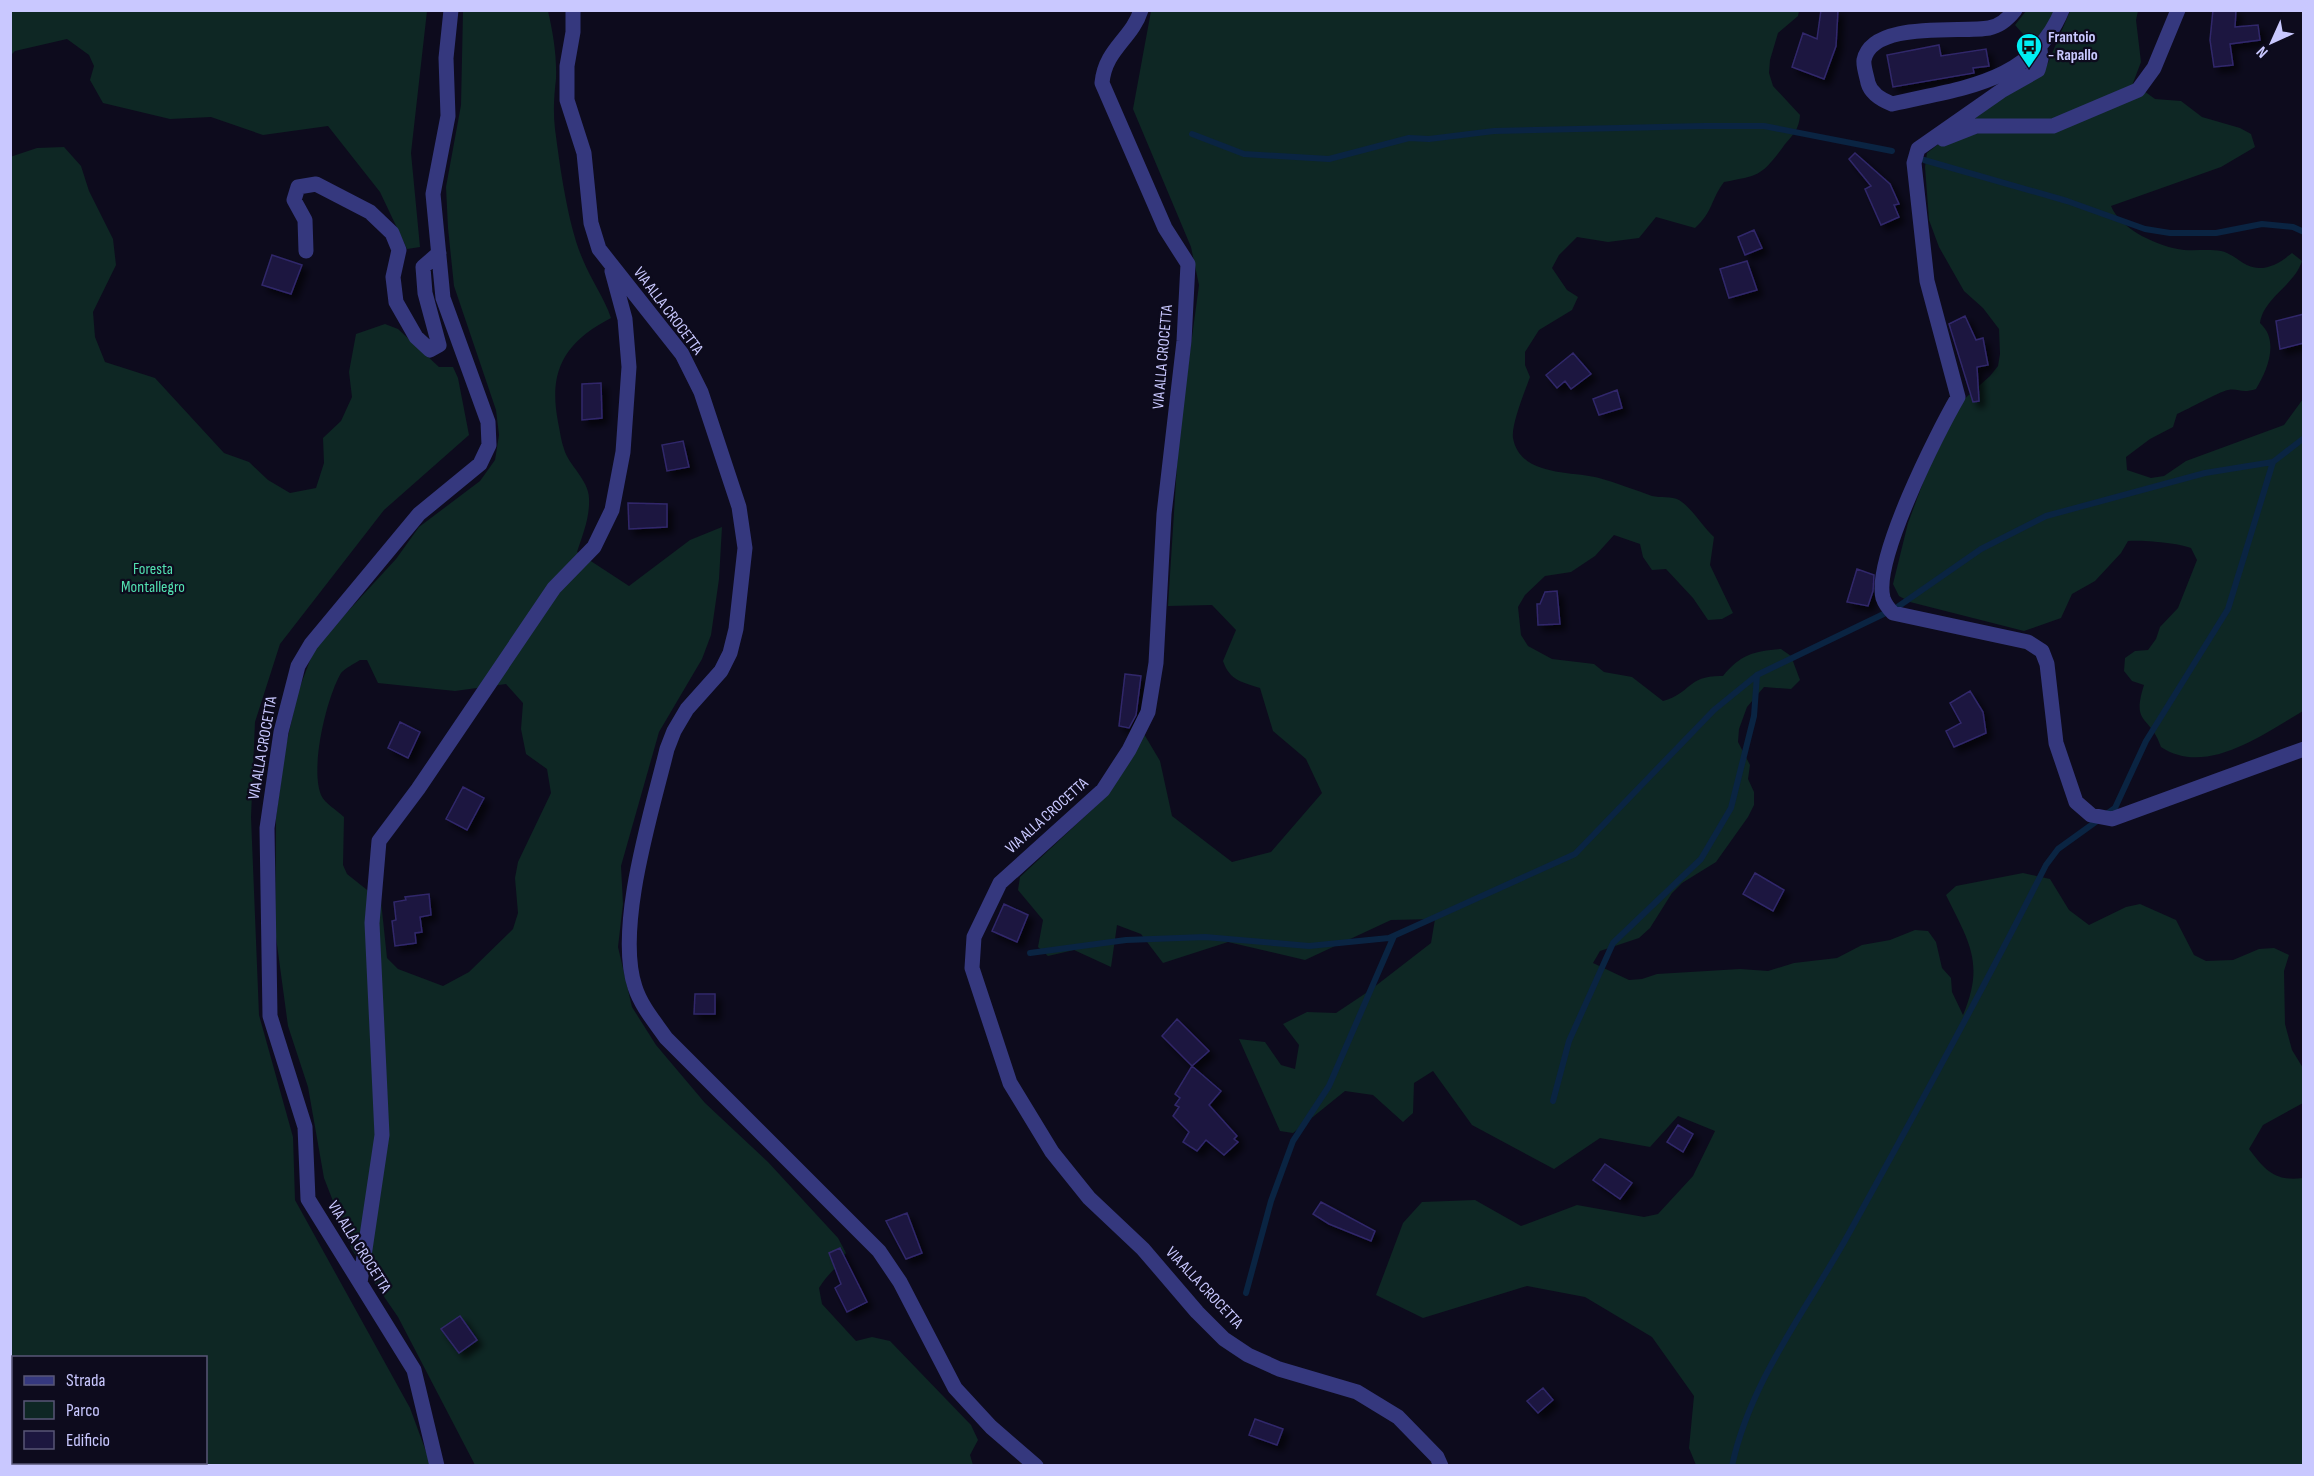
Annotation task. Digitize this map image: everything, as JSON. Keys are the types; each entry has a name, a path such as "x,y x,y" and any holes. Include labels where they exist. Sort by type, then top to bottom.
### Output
{"street":[{"name":"VIA ALLA CROCETTA","path":"437,1466 414,1370 308,1199 305,1127 270,1016 267,828 281,732 298,666 311,644 419,514 480,464 489,445 488,422 443,298 433,194 448,116 446,58 451,10"},
{"name":"VIA ALLA CROCETTA","path":"573,10 573,32 567,66 567,100 584,153 591,223 599,249 682,354 701,392 739,507 746,548 736,629 730,653 721,671 687,709 667,749 638,868 629,952 635,987 649,1014 666,1038 879,1251 900,1282 955,1388 991,1427 1036,1466"},
{"name":"VIA ALLA CROCETTA","path":"1141,10 1138,20 1108,57 1103,69 1102,83 1165,228 1188,264 1184,341 1164,514 1156,663 1148,712 1129,750 1103,790 1000,883 974,937 972,968 1010,1083 1052,1152 1089,1198 1143,1249 1197,1312 1224,1339 1248,1355 1279,1369 1357,1392 1398,1417 1437,1457 1441,1466"},
{"path":"2015,10 2003,22 1988,28 1898,33 1880,42 1870,50 1864,61 1869,87 1881,100 1892,104 1981,84 2017,67 2040,49 2062,10"},
{"path":"1918,149 1976,126 2053,126 2138,90 2154,68 2178,10"},
{"path":"2040,49 2041,59 2038,70 2001,91 1918,149 1914,171 1927,281 1958,397 1933,440 1907,501 1884,571 1882,587 1886,605 1893,614 2028,642 2042,651 2047,664 2056,743 2076,802 2091,815 2112,819 2304,749"},
{"path":"306,251 305,220 294,200 298,187 316,184 370,212 392,233 399,250 393,277 396,302 416,337 430,350 439,345 425,293 423,267 439,253"},
{"path":"360,1283 382,1135 372,923 379,841 418,789 554,588 594,547 612,510 623,452 628,367 625,319 611,266"}],"green space":[{"path":"11,11 427,11 411,153 420,247 407,249 380,192 328,126 263,135 211,117 170,119 103,103 90,80 94,66 89,55 67,39 15,51 11,55"},
{"path":"463,11 548,11 556,62 555,129 569,214 583,260 611,318 595,327 571,348 558,373 556,404 563,446 588,491 589,498 587,519 577,552 629,586 690,540 722,527 719,579 711,635 702,659 659,732 621,866 623,904 618,947 632,1007 656,1045 705,1103 768,1162 838,1238 846,1253 819,1288 822,1304 856,1341 872,1337 890,1341 971,1425 978,1440 970,1455 973,1465 475,1465 398,1317 352,1250 324,1178 308,1087 288,1026 275,930 276,818 285,750 298,692 315,647 396,559 419,527 480,481 495,460 499,435 496,410 454,286 448,228 446,187 461,105","holes":["360,660 367,660 378,683 455,691 506,684 523,703 521,729 526,754 547,769 551,793 518,862 515,878 518,913 513,929 469,972 443,986 398,969 387,958 381,901 347,874 343,865 344,817 323,798 318,783 317,768 321,734 335,685 345,669"]},
{"path":"1151,11 1799,11 1798,16 1778,33 1770,60 1769,73 1773,86 1800,115 1794,132 1776,157 1759,173 1724,182 1709,211 1695,228 1656,217 1639,238 1608,242 1577,237 1559,255 1552,268 1567,290 1578,297 1572,310 1539,330 1525,352 1525,365 1530,377 1514,425 1513,438 1518,451 1526,460 1548,470 1599,478 1652,496 1676,499 1683,503 1714,537 1710,565 1733,613 1722,619 1708,620 1693,598 1666,569 1652,570 1643,557 1640,544 1614,535 1595,556 1571,572 1545,576 1525,595 1518,607 1521,635 1528,646 1552,659 1594,664 1604,672 1632,677 1663,701 1680,694 1703,678 1723,676 1735,663 1748,655 1763,651 1781,649 1791,656 1800,680 1791,689 1764,687 1747,707 1739,729 1738,742 1750,765 1748,779 1754,792 1754,805 1716,862 1682,883 1672,893 1650,928 1639,938 1600,951 1593,963 1629,980 1657,974 1740,969 1768,971 1794,963 1837,958 1862,945 1890,940 1915,930 1928,931 1936,942 1942,968 1951,978 1952,992 1963,1015 1970,997 1973,967 1967,940 1946,895 1956,886 2023,873 2050,879 2069,910 2089,925 2126,907 2140,904 2176,920 2194,955 2206,961 2233,960 2259,949 2274,948 2289,955 2284,971 2285,1024 2292,1050 2303,1068 2303,1103 2263,1125 2249,1149 2272,1173 2285,1178 2303,1178 2303,1465 1696,1465 1689,1448 1694,1396 1652,1337 1585,1297 1527,1286 1423,1318 1376,1295 1403,1223 1422,1202 1475,1200 1521,1226 1577,1205 1644,1217 1658,1214 1693,1176 1715,1131 1678,1116 1650,1147 1600,1138 1554,1169 1472,1125 1433,1071 1414,1083 1413,1113 1403,1122 1373,1095 1345,1091 1293,1133 1280,1131 1239,1039 1265,1042 1281,1065 1295,1069 1299,1045 1283,1024 1307,1012 1336,1013 1369,991 1431,943 1435,919 1391,920 1305,960 1228,942 1163,963 1141,934 1117,925 1111,967 1074,950 1048,956 1038,947 1043,920 1018,890 1020,877 1096,806 1144,734 1160,761 1172,816 1232,862 1271,852 1322,793 1306,759 1273,731 1260,688 1237,680 1226,668 1223,661 1236,630 1212,605 1168,606 1179,434 1199,285 1191,247 1133,109"},
{"path":"2026,11 2054,11 2047,26 2032,44 2015,25"},
{"path":"2070,11 2138,11 2136,20 2141,62 2133,83 2155,99 2181,101 2202,117 2240,128 2251,134 2255,147 2221,167 2111,206 2123,223 2142,236 2163,245 2184,250 2221,251 2254,267 2264,268 2273,265 2292,253 2302,261 2293,278 2267,306 2263,314 2260,323 2269,338 2270,356 2256,389 2223,391 2177,414 2173,427 2150,439 2126,457 2127,470 2151,478 2164,476 2186,461 2284,425 2303,399 2303,711 2234,749 2215,755 2197,757 2178,755 2161,747 2141,714 2144,685 2132,681 2124,671 2125,658 2135,651 2148,650 2156,639 2160,627 2178,608 2197,560 2191,548 2160,542 2128,541 2121,553 2095,581 2072,594 2061,618 2024,631 1910,602 1899,596 1893,584 1908,523 1927,472 1962,401 1990,376 1998,366 2000,354 1999,329 1983,308 1964,291 1939,247 1929,220 1925,167 1927,153 1985,108 2037,76 2048,63"},
{"name":"Foresta Montallegro","path":"64,147 81,166 89,191 113,239 116,265 93,312 95,337 105,362 155,378 224,453 249,462 268,480 290,493 316,488 324,463 323,438 341,421 352,397 349,372 356,334 385,324 398,329 439,367 453,367 458,378 469,435 384,510 280,644 255,722 251,817 259,1015 293,1137 295,1200 410,1408 431,1465 83,1465 207,1464 207,1356 12,1356 11,1375 10,157 37,148"},
{"path":"11,1417 12,1464 49,1465 11,1465"}],"building":[{"path":"1821,10 1838,10 1836,46 1824,79 1792,67 1803,33 1817,39"},
{"path":"2213,10 2236,10 2235,27 2258,25 2260,40 2230,44 2233,65 2214,67 2210,40"},
{"path":"1939,45 1941,56 1986,49 1989,66 1973,68 1974,73 1893,87 1887,55"},
{"path":"1855,153 1890,184 1899,204 1894,205 1899,217 1881,225 1865,189 1871,186 1849,159"},
{"path":"1754,230 1762,248 1745,255 1738,237"},
{"path":"272,255 302,265 291,294 262,285"},
{"path":"1747,261 1757,290 1729,298 1720,269"},
{"path":"2304,314 2304,343 2280,349 2276,321"},
{"path":"1965,316 1976,340 1983,338 1988,365 1977,367 1979,401 1973,402 1949,324"},
{"path":"1573,353 1591,374 1571,389 1565,381 1557,388 1546,375"},
{"path":"601,383 602,418 582,420 582,384"},
{"path":"1617,390 1622,408 1599,415 1593,399"},
{"path":"683,441 689,467 667,471 662,445"},
{"path":"628,503 667,504 667,527 629,529"},
{"path":"1857,569 1874,575 1873,591 1868,606 1847,602"},
{"path":"1557,591 1560,624 1538,625 1537,604 1540,604 1545,592"},
{"path":"1125,674 1141,676 1136,715 1129,728 1119,726"},
{"path":"1970,691 1983,712 1986,733 1954,747 1946,731 1961,723 1950,703"},
{"path":"400,722 420,732 408,758 388,748"},
{"path":"463,787 484,798 467,830 446,819"},
{"path":"1755,873 1784,890 1773,911 1743,894"},
{"path":"429,894 431,915 420,917 422,932 415,933 416,943 395,946 392,921 396,920 394,902 406,900 405,897"},
{"path":"1004,904 1028,915 1017,942 992,931"},
{"path":"695,994 715,994 715,1014 694,1014"},
{"path":"1177,1019 1209,1051 1192,1066 1162,1036"},
{"path":"1192,1066 1221,1091 1209,1105 1237,1136 1234,1139 1238,1142 1224,1155 1206,1140 1197,1151 1183,1142 1189,1132 1173,1116 1179,1107 1175,1105 1180,1098 1175,1094"},
{"path":"1678,1125 1693,1134 1683,1152 1667,1142"},
{"path":"1605,1164 1632,1183 1620,1199 1593,1180"},
{"path":"1321,1202 1375,1231 1371,1241 1329,1224 1313,1214"},
{"path":"907,1213 922,1253 906,1259 886,1221"},
{"path":"840,1248 867,1302 847,1312 835,1288 841,1284 829,1253"},
{"path":"460,1316 477,1340 459,1353 441,1329"},
{"path":"1543,1388 1553,1400 1538,1413 1527,1401"},
{"path":"1255,1419 1283,1429 1277,1445 1249,1435"}],"waterway":[{"path":"1192,134 1244,154 1329,159 1409,138 1429,139 1494,131 1764,126 1892,151"},
{"path":"1924,160 2067,201 2145,229 2170,233 2216,233 2262,224 2293,227 2304,232"},
{"path":"1030,953 1126,940 1205,937 1309,946 1389,938 1575,854 1714,710 1757,675 1896,608 1981,549 2046,516 2205,473 2273,462 2304,438"},
{"path":"1732,1466 1740,1435 1752,1404 1781,1346 1832,1263 1899,1143 2046,865 2058,849 2115,808 2146,741 2228,609 2273,462"},
{"path":"1553,1101 1569,1041 1613,943 1701,859 1731,808 1754,716 1757,675"},
{"path":"1246,1293 1271,1201 1293,1141 1329,1086 1394,936"}],"place":[{"name":"Frantoio - Rapallo","path":"2029,69"}]}
